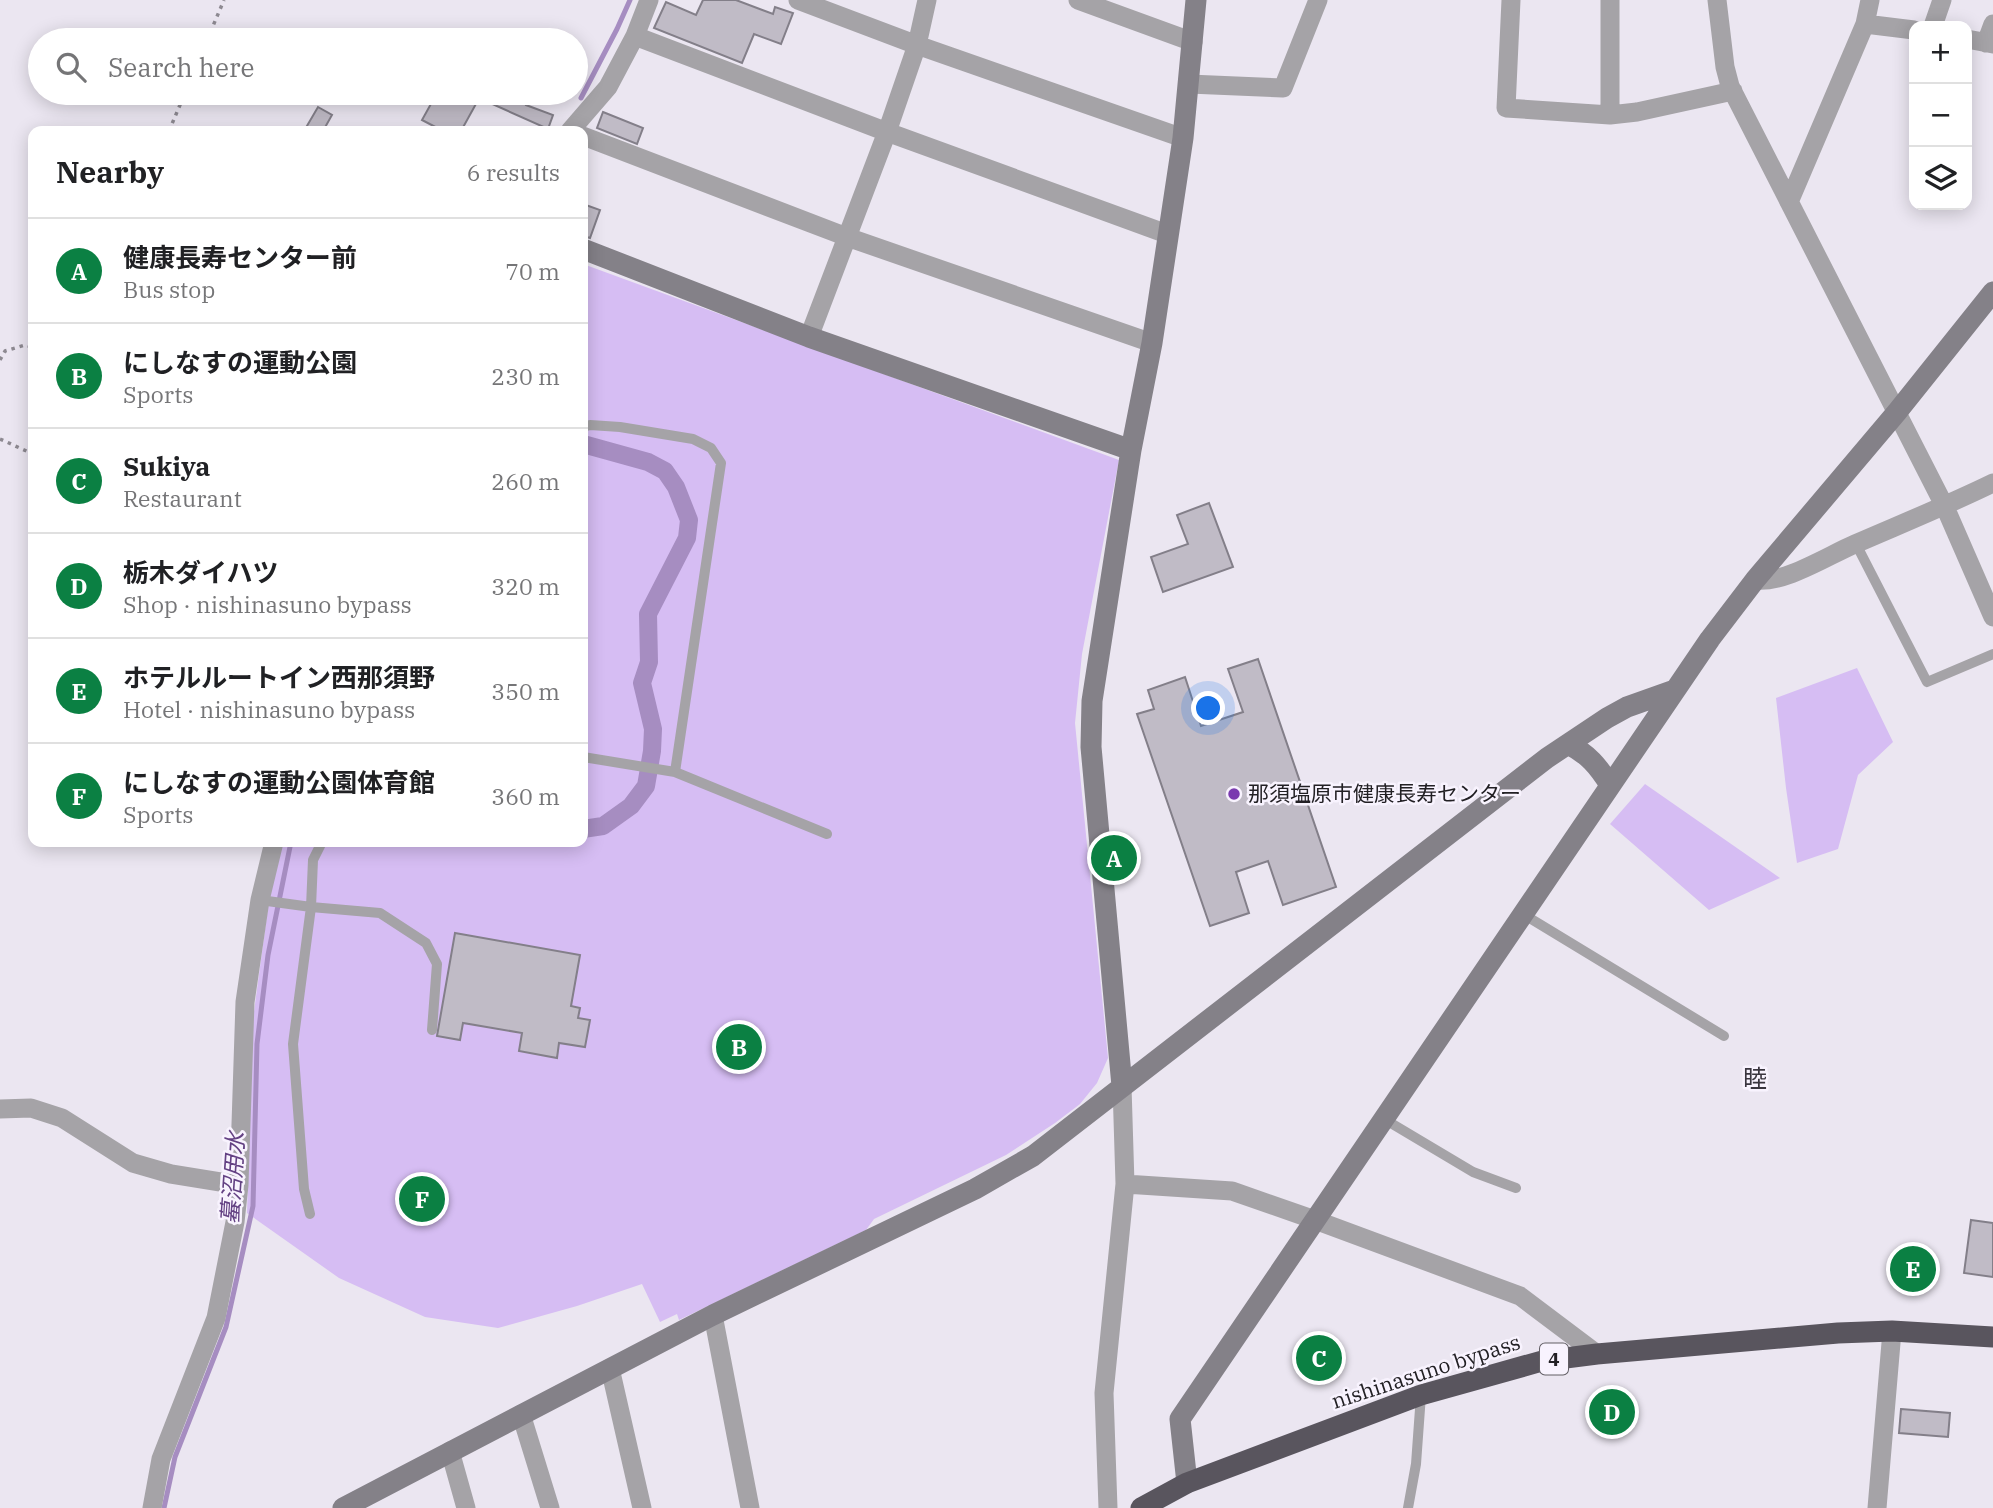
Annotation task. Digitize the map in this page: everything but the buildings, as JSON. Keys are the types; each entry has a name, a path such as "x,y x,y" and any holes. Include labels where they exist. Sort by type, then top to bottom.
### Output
{"highway":[{"name":"nishinasuno bypass","path":"1141,1508 1187,1483 1421,1395 1542,1361 1838,1333 1892,1331 1993,1337"}],"street":[{"path":"575,126 608,87 635,36 649,0"},
{"path":"798,0 917,45 1183,138"},
{"path":"809,337 887,132 917,45 927,0"},
{"path":"1078,0 1193,42"},
{"path":"1108,1508 1104,1393 1125,1184 1122,1086 1091,747 1092,701 1183,138 1196,0"},
{"path":"1188,84 1283,88 1318,0"},
{"path":"1511,0 1506,108 1610,115 1637,112 1732,91"},
{"path":"1610,0 1610,115"},
{"path":"1717,0 1725,67 1732,91 1945,507 1993,617"},
{"path":"1789,202 1865,24 1870,0"},
{"path":"1935,21 1942,0"},
{"path":"1865,24 1909,29"},
{"path":"1982,42 1993,24"},
{"path":"635,36 1167,234"},
{"path":"588,138 847,237 1152,342"},
{"path":"588,251 809,337 1131,450"},
{"path":"1187,1483 1180,1419 1672,691 1755,580 1897,412 1993,292"},
{"path":"1755,580 1782,578 1945,507 1993,483"},
{"path":"343,1508 713,1315 1009,1171 1033,1156 1568,744 1627,707 1672,691"},
{"path":"1568,744 1591,758 1610,785"},
{"path":"152,1508 161,1459 216,1318 235,1222 239,1185 245,1002 260,900 273,847"},
{"path":"0,1109 31,1108 62,1118 133,1163 171,1174 239,1185"},
{"path":"1125,1184 1232,1191 1315,1220 1520,1296 1597,1354"},
{"path":"713,1315 750,1508"},
{"path":"1877,1508 1892,1331"},
{"path":"610,1368 642,1508"},
{"path":"521,1414 550,1508"},
{"path":"450,1451 466,1508"}],"lane":[{"path":"588,426 620,427 693,439 711,448 721,463 675,772"},
{"path":"1856,544 1927,682 1993,654"},
{"path":"588,758 675,772 827,834"},
{"path":"310,1214 304,1189 293,1044 311,907 313,860 320,847"},
{"path":"260,900 380,914 426,943 437,964 432,1030"},
{"path":"1523,914 1724,1037"},
{"path":"1384,1119 1473,1172 1516,1188"},
{"path":"1408,1508 1416,1464 1421,1395"}],"path":[{"path":"212,28 224,0"},
{"path":"171,126 181,105"},
{"path":"0,360 5,351 28,346"},
{"path":"0,439 28,452"}],"shaded area":[{"path":"588,266 1119,460 1082,654 1075,723 1108,1058 1097,1083 1080,1104 1055,1123 1006,1155 874,1219 866,1230 679,1320 677,1314 660,1322 642,1284 498,1328 425,1317 339,1278 247,1213 253,1019 271,885 282,847 588,847"},
{"path":"1857,668 1893,742 1858,775 1838,849 1797,863 1776,698"},
{"path":"1645,784 1780,878 1709,910 1610,824"}],"waterway":[{"name":"蟇沼用水","path":"588,85 630,0"},
{"path":"588,445 648,462 665,471 676,487 689,520 687,538 648,614 649,662 642,683 653,729 646,786 631,806 603,826 588,828"},
{"name":"蟇沼用水","path":"164,1508 175,1457 226,1327 253,1206 257,1044 268,955 290,847"}],"place":[{"name":"那須塩原市健康長寿センター","path":"1234,794"},
{"name":"健康長寿センター前","path":"1114,858"},
{"name":"にしなすの運動公園","path":"739,1047"},
{"name":"にしなすの運動公園体育館","path":"422,1199"},
{"name":"ホテルルートイン西那須野","path":"1913,1269"},
{"name":"Sukiya","path":"1319,1358"},
{"name":"栃木ダイハツ","path":"1612,1412"}],"district":[{"name":"睦","path":"1755,1079"}]}
